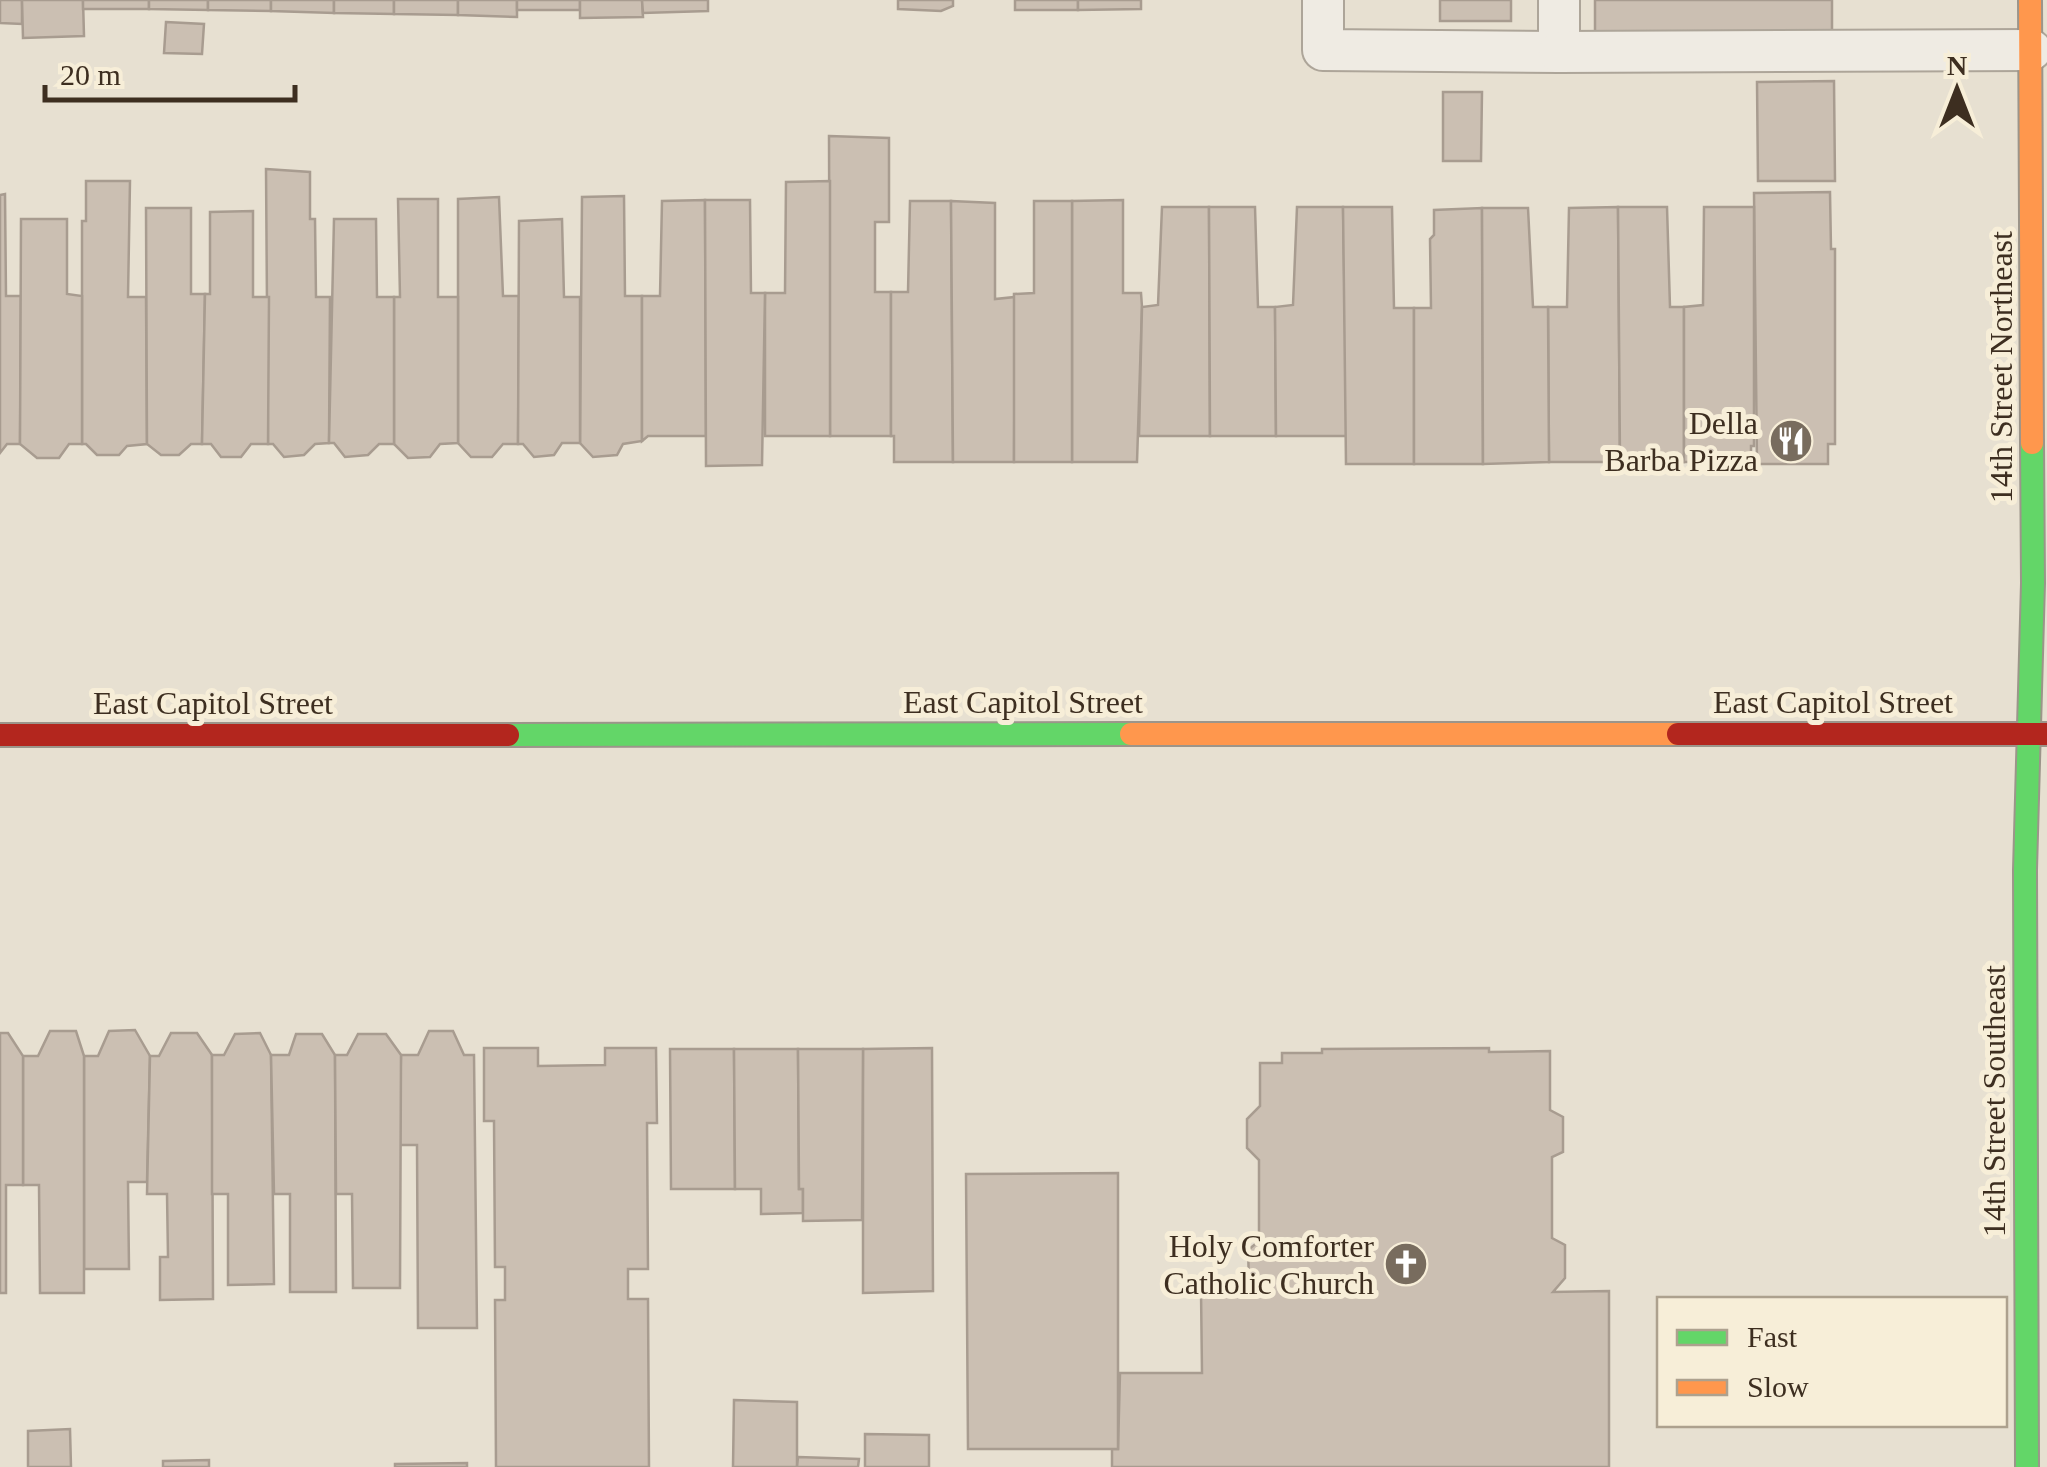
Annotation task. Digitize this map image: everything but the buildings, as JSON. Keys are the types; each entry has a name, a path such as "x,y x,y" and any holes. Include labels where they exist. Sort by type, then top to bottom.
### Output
{"main road":[{"name":"14th Street Northeast","path":"2030,0 2040,194 2033,583 2037,734"},
{"name":"East Capitol Street","path":"0,735 2037,734"},
{"name":"14th Street Southeast","path":"2027,1467 2037,734"}],"lane":[{"path":"1323,0 1323,50 2031,50"},
{"path":"1559,52 1560,0"}],"traffic: fast":[{"path":"2027,1467 2025,870 2033,583 2032,443"},
{"path":"508,735 1131,734"}],"traffic: slow":[{"path":"2030,0 2032,443"},
{"path":"1131,734 1678,734"}],"traffic: jam":[{"path":"1678,734 2047,734"},
{"path":"0,735 508,735"}],"place":[{"name":"Della Barba Pizza","path":"1791,441"},
{"name":"Holy Comforter Catholic Church","path":"1406,1264"}]}
